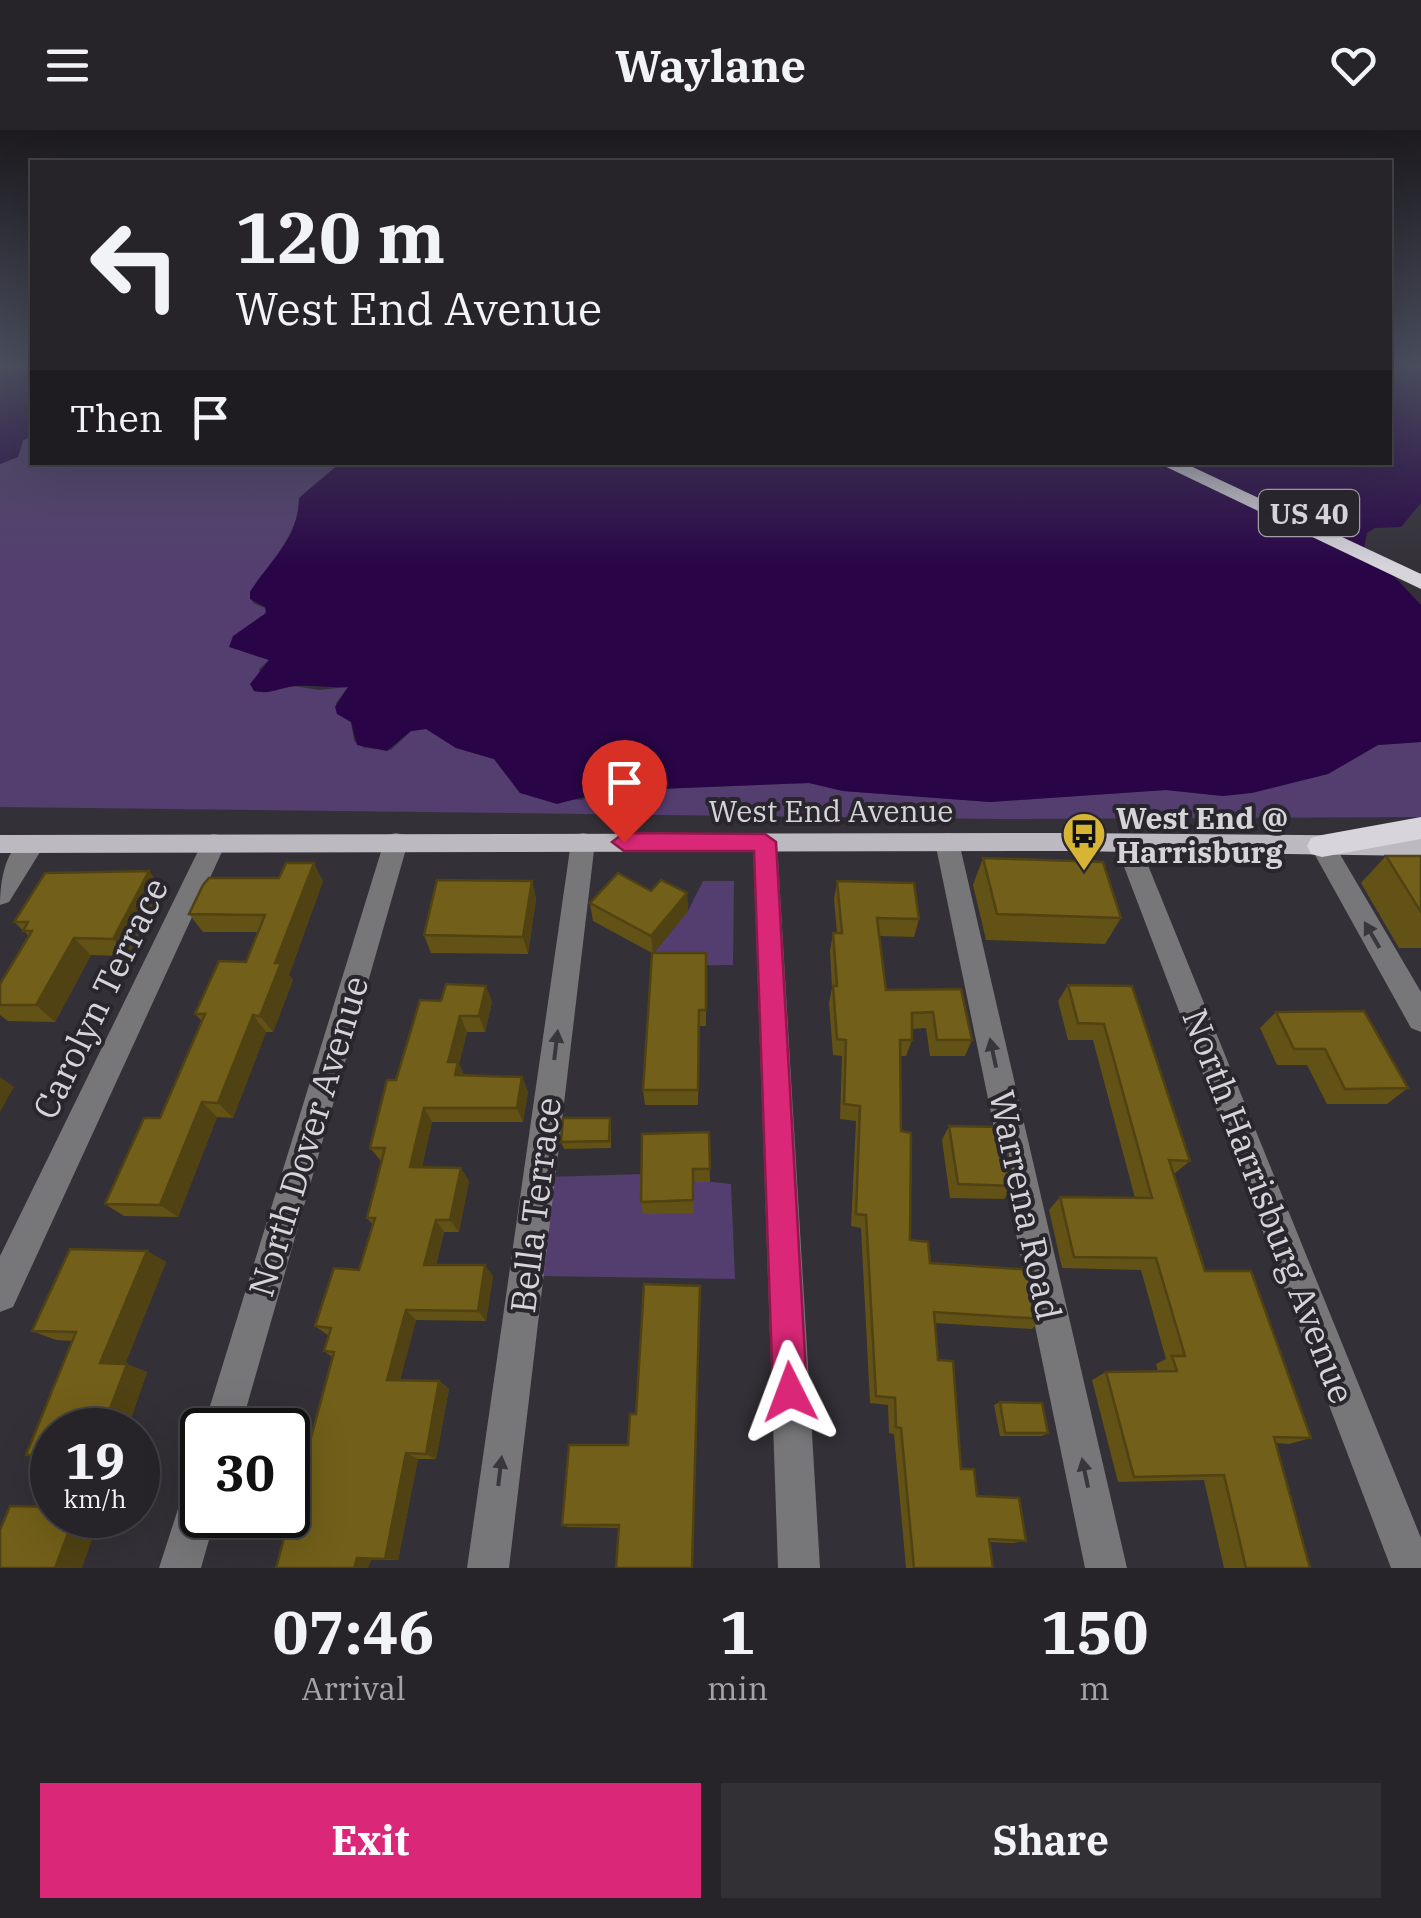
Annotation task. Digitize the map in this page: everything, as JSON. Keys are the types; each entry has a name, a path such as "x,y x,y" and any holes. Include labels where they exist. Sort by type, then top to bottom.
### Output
{"highway":[{"name":"US 40","path":"1173,465 1415,573"},
{"name":"US 40","path":"1203,465 1415,573"},
{"path":"1322,846 1421,828"}],"main road":[{"name":"West End Avenue","path":"0,844 947,842 1421,846"}],"street":[{"name":"Carolyn Terrace","path":"0,1294 214,842"},
{"name":"North Dover Avenue","path":"228,1408 396,842"},
{"name":"Bella Terrace","path":"488,1568 583,842"},
{"path":"765,842 798,1568"},
{"name":"Warrena Road","path":"947,842 1106,1568"},
{"name":"North Harrisburg Avenue","path":"1126,843 1412,1568"},
{"path":"0,895 33,844"},
{"path":"1322,846 1421,1019"},
{"path":"180,1568 189,1538"}],"shaded area":[{"path":"0,433 30,433 30,438 23,440 18,457 0,464"},
{"path":"1392,433 1421,433 1421,503 1401,527 1375,528 1367,533 1362,558 1391,573 1421,605 1421,742 1378,745 1328,774 1252,793 1223,796 1166,790 990,802 843,791 809,783 607,791 557,804 520,793 494,759 456,748 426,729 411,731 387,751 357,745 351,722 337,714 335,707 348,687 296,686 254,691 250,684 269,660 229,647 233,636 266,613 265,607 250,599 250,592 289,537 299,498 338,465 1392,465"},
{"path":"30,438 30,465 338,465 299,498 289,537 250,592 253,603 267,609 245,652 269,660 259,669 263,693 294,686 319,690 348,687 336,703 338,714 351,722 354,741 364,748 391,750 411,731 426,729 456,748 494,759 520,793 581,800 607,791 809,783 843,791 990,802 1166,790 1223,796 1328,774 1378,745 1421,742 1421,817 1002,819 0,807 0,464 18,457 23,440"},
{"path":"703,881 734,881 733,965 655,966 653,954 688,911"},
{"path":"643,1174 731,1184 735,1279 541,1276 548,1177"}],"building":[{"path":"1386,856 1421,856 1421,912"},
{"path":"983,858 1103,862 1121,918 997,914"},
{"path":"286,863 314,863 275,963 281,963 260,1016 253,1015 218,1103 202,1102 160,1205 105,1204 144,1118 160,1118 205,1014 195,1014 219,961 246,962 265,915 189,914 203,885 209,878 279,878"},
{"path":"149,871 113,939 74,938 36,1005 0,1005 0,984 32,931 23,931 28,922 14,922 45,873"},
{"path":"618,873 651,891 661,880 687,893 651,936 590,903"},
{"path":"437,880 532,881 523,937 424,935"},
{"path":"837,881 914,883 919,919 877,918 886,990 961,989 972,1040 937,1040 933,1012 912,1013 912,1040 900,1040 901,1131 911,1133 910,1240 928,1242 930,1263 1033,1270 1043,1319 934,1312 938,1360 953,1361 961,1469 974,1469 977,1496 1019,1498 1026,1541 989,1539 993,1568 914,1568 895,1398 876,1396 866,1215 856,1214 860,1106 844,1104 846,1040 837,1039 833,933 842,933"},
{"path":"652,953 706,953 706,1010 699,1010 698,1090 643,1090"},
{"path":"446,984 486,986 479,1016 460,1016 448,1062 458,1062 455,1075 522,1077 517,1108 424,1108 410,1167 461,1168 450,1220 436,1220 424,1265 485,1265 478,1311 406,1310 387,1380 439,1381 426,1454 406,1453 385,1559 357,1558 354,1568 276,1568 284,1538 310,1538 310,1441 334,1352 324,1351 331,1328 315,1326 334,1268 359,1270 375,1218 367,1218 385,1148 370,1148 387,1080 396,1080 420,1000 441,1001"},
{"path":"1068,985 1132,986 1190,1161 1169,1160 1205,1271 1251,1271 1311,1438 1274,1437 1310,1568 1246,1568 1224,1475 1134,1477 1106,1372 1177,1371 1172,1356 1185,1356 1156,1258 1074,1257 1060,1197 1152,1198 1104,1024 1078,1023"},
{"path":"1364,1011 1408,1088 1345,1089 1325,1049 1294,1049 1276,1012"},
{"path":"563,1118 610,1118 609,1141 561,1142"},
{"path":"949,1126 1002,1127 1014,1186 958,1184"},
{"path":"709,1132 710,1169 693,1169 693,1200 641,1202 642,1134"},
{"path":"70,1249 147,1251 100,1363 127,1364 110,1408 45,1408 76,1332 32,1331"},
{"path":"644,1284 700,1286 692,1568 616,1568 619,1525 562,1525 569,1445 628,1445 630,1414 636,1414"},
{"path":"1000,1402 1042,1403 1048,1433 1005,1433"},
{"path":"10,1506 30,1506 30,1538 66,1538 55,1568 0,1568 0,1530"}],"place":[{"name":"West End @ Harrisburg","path":"1084,872"}],"route":[{"path":"624,842 765,842 790,1392"}]}
